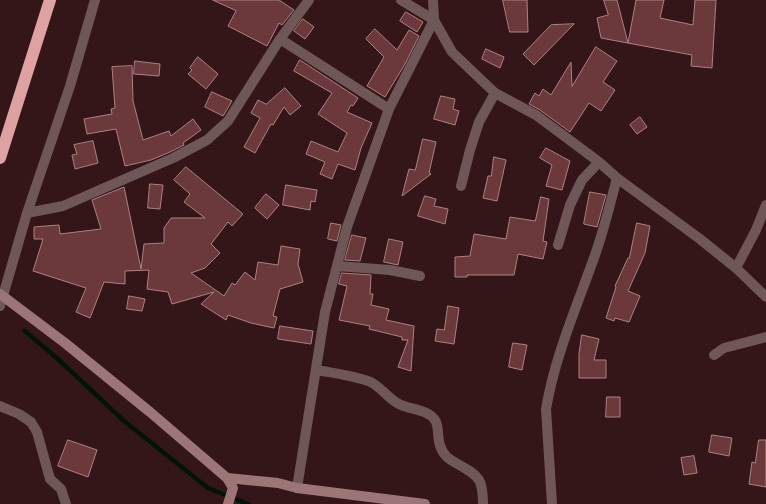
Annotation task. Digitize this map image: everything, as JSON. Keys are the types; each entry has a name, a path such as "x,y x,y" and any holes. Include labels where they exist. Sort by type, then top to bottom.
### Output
{"highway":[{"path":"0,158 50,0"}],"main road":[{"path":"2,295 65,343 227,478 233,488 228,504"},
{"path":"227,478 425,504"}],"street":[{"path":"0,306 27,213 70,86 95,0"},
{"path":"27,213 63,206 174,158 208,140 228,121 280,39 309,0"},
{"path":"401,0 434,20"},
{"path":"433,0 434,20 452,52 495,93 536,115 599,162 616,178 700,239 736,268 766,297"},
{"path":"297,488 317,370 325,312 347,227 388,109 434,20"},
{"path":"280,39 388,109"},
{"path":"461,186 479,122 495,93"},
{"path":"558,245 570,205 582,180 599,162"},
{"path":"552,504 546,409 548,396 564,336 602,235 616,178"},
{"path":"736,268 756,230 766,205"},
{"path":"337,266 390,270 420,276"},
{"path":"714,355 724,348 766,337"},
{"path":"317,370 368,381 400,405 429,414 436,422 438,439 442,450 448,458 473,474 479,480 482,487 483,504"},
{"path":"0,406 19,414 31,422 37,432 50,479 61,489 66,504"}],"building":[{"path":"213,0 279,0 294,10 282,25 279,23 267,46 228,26 236,11"},
{"path":"503,0 527,0 528,32 510,32"},
{"path":"604,0 617,0 628,43 636,0 664,0 660,18 693,25 695,0 716,0 712,68 691,66 692,55 601,38 597,18 608,15"},
{"path":"406,12 423,22 417,32 400,21"},
{"path":"303,19 314,27 305,39 294,31"},
{"path":"574,24 534,65 523,54 551,25"},
{"path":"375,29 397,50 409,30 419,36 405,64 385,97 367,86 384,57 366,39"},
{"path":"596,47 617,61 603,82 615,90 601,111 589,103 570,132 540,110 529,104 535,93 539,96 543,89 551,95 571,62 572,86"},
{"path":"486,49 504,57 500,68 482,59"},
{"path":"198,57 218,74 206,89 188,74 192,70 190,68"},
{"path":"300,60 358,98 347,112 372,123 361,148 355,170 338,164 332,179 320,174 325,162 306,154 311,141 338,152 347,133 318,114 332,93 294,71"},
{"path":"135,61 160,64 159,76 134,74"},
{"path":"132,66 133,101 143,140 169,131 171,136 193,119 201,130 183,143 184,145 170,152 151,160 125,166 116,129 87,134 84,119 112,114 111,109 115,108 112,67"},
{"path":"285,88 301,106 290,115 284,107 273,125 271,124 255,153 244,147 260,118 251,113 258,100 266,104"},
{"path":"212,92 232,101 223,116 205,107"},
{"path":"441,96 455,99 453,109 459,111 455,125 434,119"},
{"path":"640,117 647,127 637,134 630,125"},
{"path":"423,139 436,142 429,173 431,174 402,196 409,169 415,170"},
{"path":"93,141 98,163 75,169 72,155 77,154 74,145"},
{"path":"546,148 570,161 562,190 546,186 552,165 540,158"},
{"path":"494,157 506,160 497,201 483,198 488,176 491,176"},
{"path":"186,167 243,214 232,226 228,222 211,244 220,253 205,268 191,273 224,296 232,283 235,285 245,272 255,280 258,262 278,265 281,246 300,249 298,264 303,282 280,289 273,316 277,317 274,328 251,323 228,315 226,320 201,304 214,292 172,304 168,292 147,289 149,270 125,271 125,284 104,282 90,318 76,312 86,288 33,271 43,239 34,239 34,227 59,225 60,234 101,229 92,200 124,187 141,269 144,244 164,243 164,228 171,218 205,218 184,202 190,194 174,180"},
{"path":"150,184 163,185 160,209 148,208"},
{"path":"286,185 317,190 315,202 311,201 310,210 283,205"},
{"path":"590,192 606,195 597,227 584,224"},
{"path":"266,194 279,205 267,219 255,208"},
{"path":"425,196 436,199 434,206 448,209 445,224 418,216"},
{"path":"541,197 549,199 543,241 547,242 543,259 518,254 514,275 467,275 467,277 455,277 455,257 470,256 474,234 506,239 510,217 535,221"},
{"path":"331,223 341,225 337,241 328,239"},
{"path":"637,223 650,226 645,253 628,291 640,296 629,322 615,318 614,321 606,318 616,287 615,286 629,258"},
{"path":"352,235 366,238 360,261 345,260"},
{"path":"389,239 403,242 398,265 384,262"},
{"path":"342,273 371,275 370,294 373,294 371,305 389,309 386,320 414,326 411,371 398,367 408,340 402,340 402,337 369,329 370,326 339,320 347,286 339,284"},
{"path":"129,296 145,299 142,311 127,309"},
{"path":"448,306 459,308 454,344 435,341 437,329 444,330"},
{"path":"280,326 313,331 311,344 278,339"},
{"path":"582,335 599,339 594,360 606,360 606,378 579,378 579,354"},
{"path":"513,343 527,345 522,370 509,367"},
{"path":"607,397 620,397 620,417 606,417"},
{"path":"712,435 732,438 729,456 709,452"},
{"path":"68,440 97,450 88,477 58,466"},
{"path":"759,440 766,440 766,487 749,484 752,462 755,463"},
{"path":"694,456 697,473 684,475 681,458"}],"waterway":[{"path":"25,331 59,360 124,421 208,488 248,504"}]}
